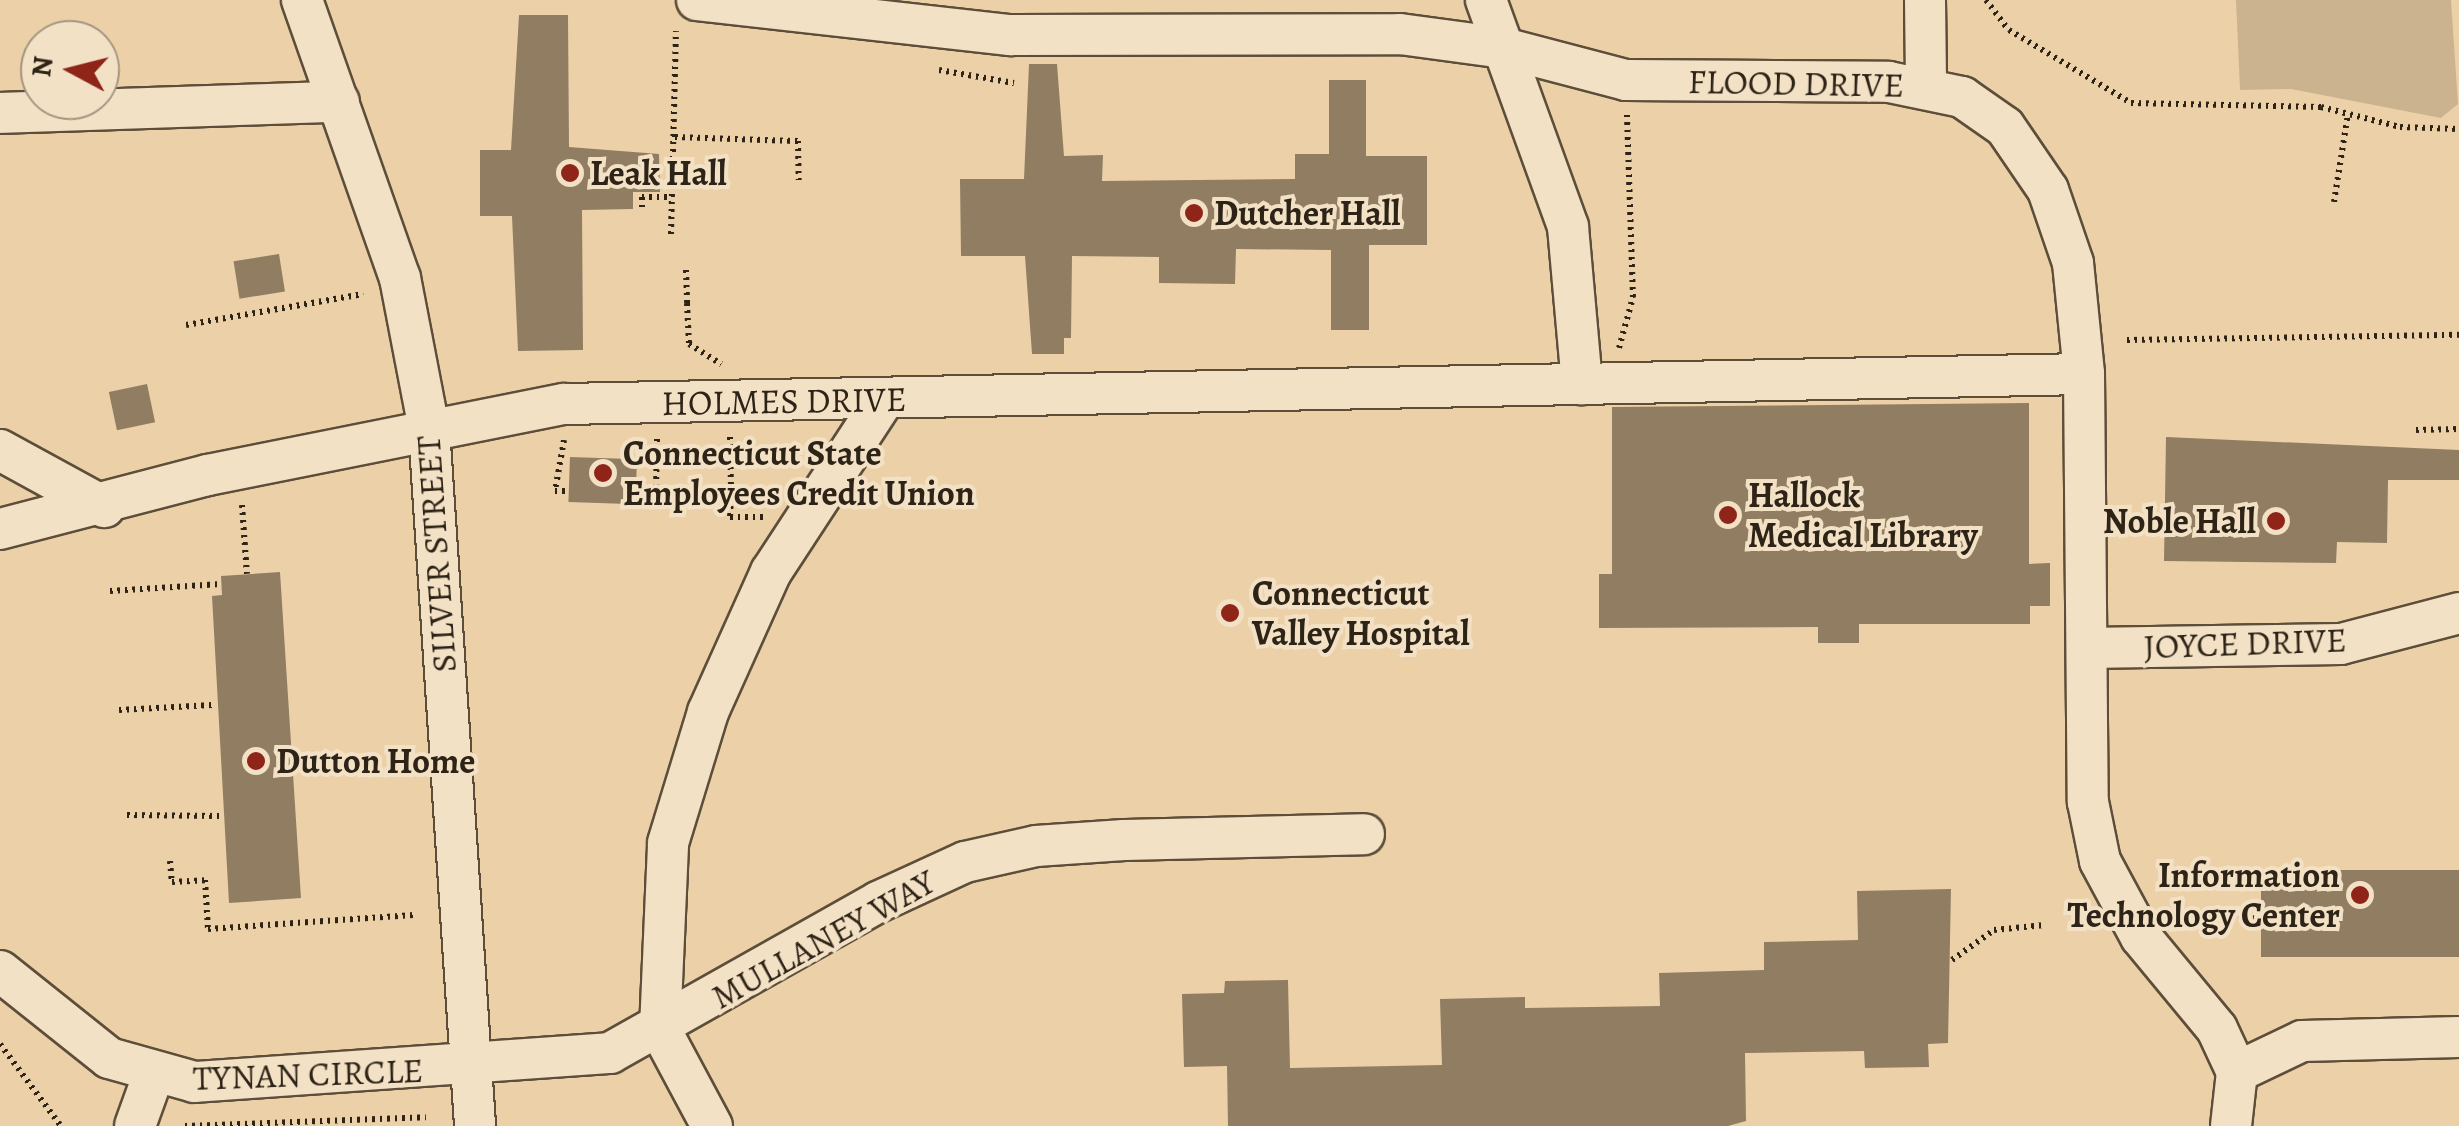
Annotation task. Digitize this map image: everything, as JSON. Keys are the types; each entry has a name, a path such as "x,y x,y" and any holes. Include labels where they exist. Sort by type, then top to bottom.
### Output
{"street":[{"name":"SILVER STREET","path":"302,0 400,278 428,429 475,1126"},
{"path":"1486,0 1568,227 1596,384"},
{"path":"1925,0 1926,87"},
{"name":"FLOOD DRIVE","path":"687,9 1010,36 1400,34 1504,48 1626,80 1926,87 1962,96 2004,128 2048,190 2073,263 2084,374 2088,802 2100,861 2141,937 2217,1028 2238,1072"},
{"path":"0,112 339,102"},
{"name":"HOLMES DRIVE","path":"0,529 104,506 238,469 564,404 2084,374"},
{"path":"712,1126 660,1029 662,903 684,778 771,572 786,527 884,399"},
{"path":"0,450 104,506"},
{"name":"JOYCE DRIVE","path":"2087,648 2341,644 2459,613"},
{"name":"MULLANEY WAY","path":"469,1066 610,1053 660,1029 878,902 965,862 1124,840 1364,834"},
{"name":"TYNAN CIRCLE","path":"0,971 109,1058 153,1076 195,1082 469,1066"},
{"path":"2231,1126 2238,1072 2302,1041 2459,1036"},
{"path":"135,1126 153,1076"}],"path":[{"path":"1986,0 2009,30 2107,95 2348,114 2426,131 2459,129"},
{"path":"670,234 687,9"},
{"path":"939,70 1014,83"},
{"path":"2334,202 2348,114"},
{"path":"705,141 707,130"},
{"path":"675,137 705,141 798,141 798,180"},
{"path":"1596,384 1633,297 1628,144"},
{"path":"642,207 642,198 670,196"},
{"path":"686,270 691,303 689,344 725,366"},
{"path":"186,325 363,294"},
{"path":"2127,340 2459,334"},
{"path":"564,404 564,469 556,469 556,491 569,490"},
{"path":"2416,430 2459,428"},
{"path":"656,490 657,449"},
{"path":"238,469 247,574"},
{"path":"731,477 730,517 786,527"},
{"path":"636,487 731,491"},
{"path":"110,591 222,584"},
{"path":"119,710 212,705"},
{"path":"127,814 218,816"},
{"path":"170,861 172,882 205,880 208,929 414,915"},
{"path":"2186,911 2262,916"},
{"path":"1952,960 1994,930 2045,924"},
{"path":"0,1044 61,1126"},
{"path":"185,1126 378,1122 426,1116"}],"shaded area":[{"path":"2236,0 2451,0 2458,104 2441,118 2291,89 2240,90"}],"building":[{"name":"Leak Hall","path":"519,15 568,15 569,147 659,154 660,192 633,192 633,209 582,210 583,350 518,351 512,216 480,216 480,150 511,150"},
{"name":"Dutcher Hall","path":"1029,64 1057,64 1064,156 1103,155 1102,181 1295,179 1295,154 1329,154 1329,80 1366,80 1366,156 1427,156 1427,245 1369,245 1369,330 1331,330 1331,250 1236,249 1235,284 1159,283 1159,257 1072,256 1071,338 1064,338 1064,354 1032,354 1025,256 961,256 960,179 1024,179"},
{"path":"279,254 285,292 240,299 234,261"},
{"path":"147,384 155,422 117,430 109,392"},
{"path":"2029,403 2029,564 2050,563 2050,606 2030,606 2030,624 1859,624 1859,643 1818,643 1818,627 1599,628 1599,574 1612,574 1612,407"},
{"name":"Noble Hall","path":"2166,437 2459,450 2459,480 2388,480 2387,543 2337,542 2336,563 2164,561"},
{"name":"Connecticut State Employees Credit Union","path":"570,457 637,459 635,504 568,502"},
{"name":"Dutton Home","path":"280,572 301,898 229,903 212,596 222,595 221,576"},
{"name":"Information Technology Center","path":"2261,870 2459,870 2459,957 2261,957"},
{"path":"1951,889 1948,1043 1928,1044 1929,1067 1865,1068 1864,1051 1745,1053 1746,1121 1728,1126 1228,1126 1227,1066 1184,1067 1182,994 1224,993 1225,981 1288,980 1290,1068 1442,1065 1440,999 1525,997 1525,1008 1660,1006 1659,973 1764,970 1764,942 1858,940 1857,891"}],"place":[{"name":"Leak Hall","path":"570,173"},
{"name":"Dutcher Hall","path":"1194,213"},
{"name":"Connecticut State Employees Credit Union","path":"603,473"},
{"name":"Hallock Medical Library","path":"1728,515"},
{"name":"Noble Hall","path":"2276,521"},
{"name":"Connecticut Valley Hospital","path":"1230,613"},
{"name":"Dutton Home","path":"256,761"},
{"name":"Information Technology Center","path":"2360,895"}]}
